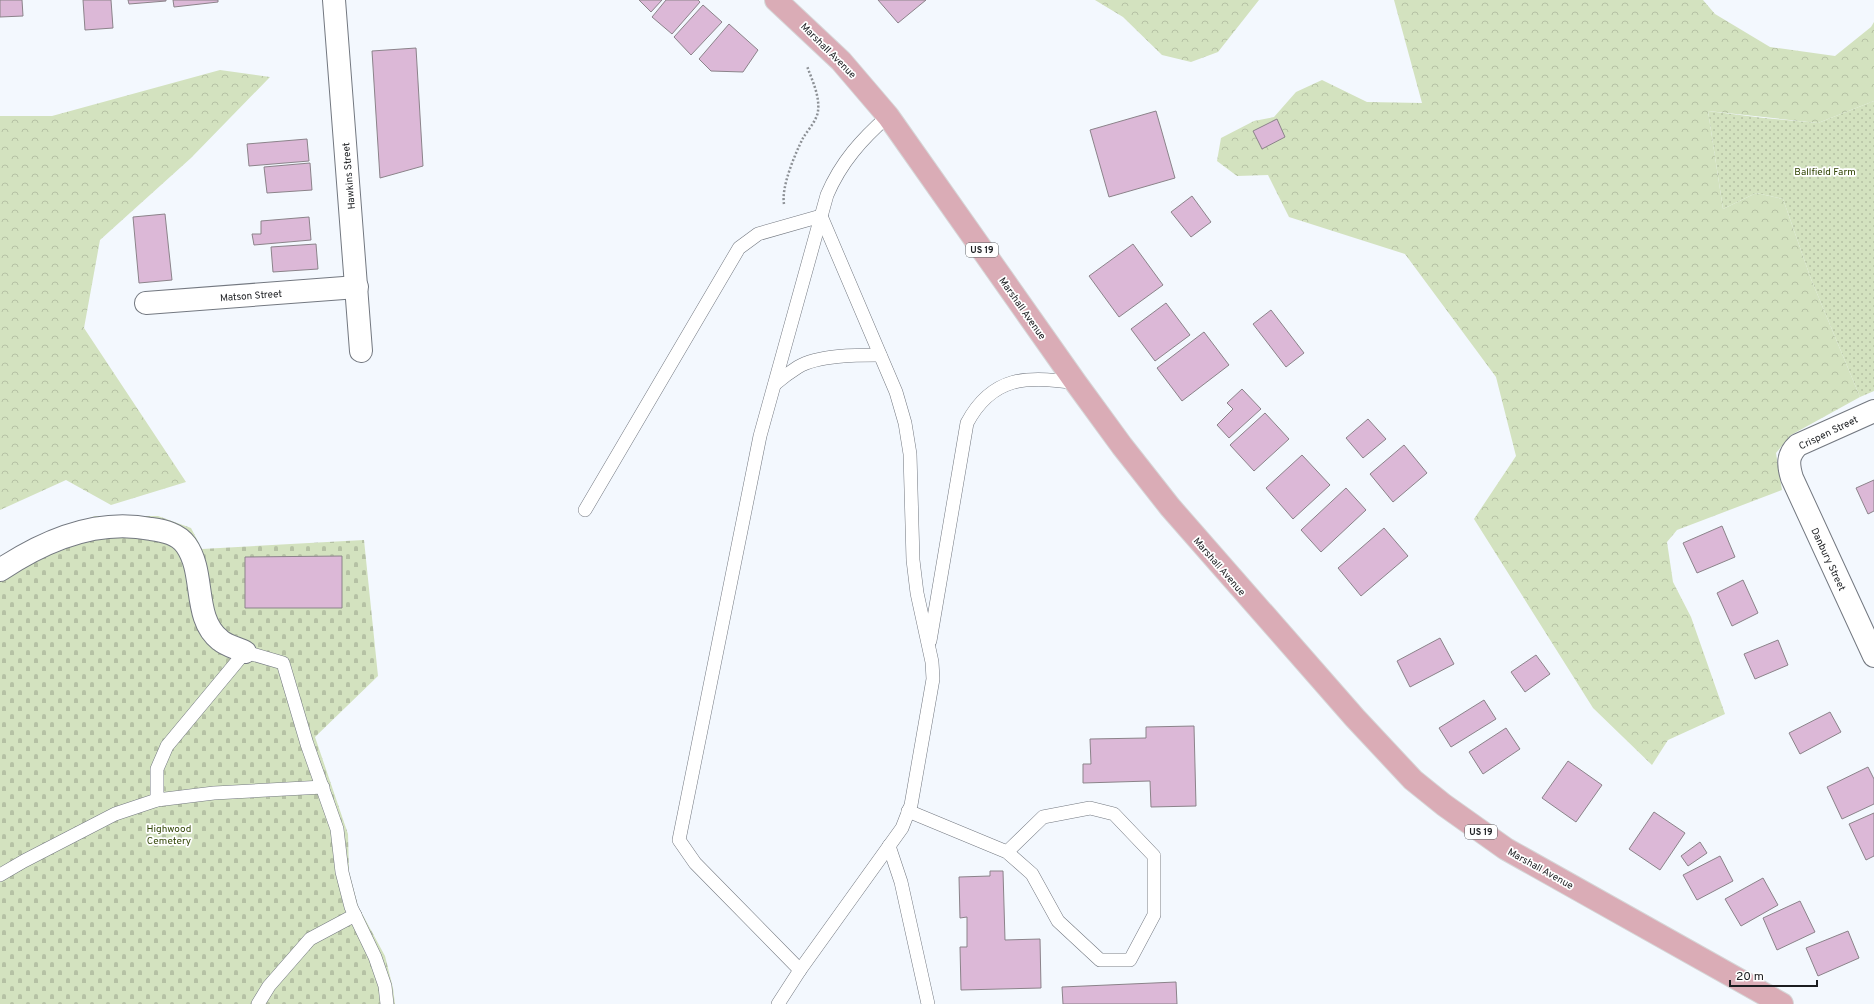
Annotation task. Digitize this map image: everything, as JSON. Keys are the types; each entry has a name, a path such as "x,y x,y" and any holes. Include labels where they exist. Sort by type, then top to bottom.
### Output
{"main road":[{"name":"Marshall Avenue","path":"776,0 841,61 888,116 1076,384 1170,507 1350,712 1414,780 1444,805 1506,849 1782,1004"}],"street":[{"name":"Hawkins Street","path":"334,0 361,351"},
{"name":"Matson Street","path":"146,303 357,287"},
{"name":"Crispen Street","path":"1788,460 1792,451 1798,445 1874,411"},
{"name":"Danbury Street","path":"1788,460 1792,478 1874,656"},
{"path":"0,570 67,535 94,528 118,525 165,531 180,538 187,546 193,558 204,613 210,631 221,641 245,652"}],"lane":[{"path":"800,970 695,863 679,840 760,436 821,216 834,179 843,163 867,134 888,116"},
{"path":"584,510 739,248 758,234 821,216"},
{"path":"778,1004 800,970 902,828 908,810 933,679 932,662 917,593 913,560 910,454 905,423 896,392 821,216"},
{"path":"775,384 799,367 826,359 850,354 880,355"},
{"path":"929,646 967,423 975,409 989,394 1010,382 1050,378 1076,384"},
{"path":"157,800 157,769 167,746 245,652 283,663 307,744 337,829 342,872 350,907 375,956 385,986 386,1004"},
{"path":"0,875 24,860 115,814 157,800 214,793 323,787"},
{"path":"908,810 1007,852 1032,874 1058,921 1100,960 1130,960 1154,915 1154,856 1114,814 1090,808 1043,817 1007,852"},
{"path":"889,846 901,882 928,1004"},
{"path":"258,1004 269,986 310,939 355,915"}],"path":[{"path":"787,226 783,201 785,187 802,140 818,113 818,102 805,60"}],"green space":[{"path":"1095,0 1259,0 1218,52 1191,62 1162,55 1123,17"},
{"path":"1394,0 1703,0 1715,14 1770,47 1835,56 1871,27 1874,22 1874,101 1818,123 1708,111 1723,209 1756,193 1783,199 1811,279 1860,397 1791,435 1776,453 1782,490 1677,530 1667,542 1673,582 1691,617 1725,714 1668,740 1652,765 1593,708 1474,519 1516,456 1496,377 1405,254 1289,217 1268,175 1237,176 1217,161 1221,138 1254,121 1274,117 1296,92 1322,80 1367,102 1422,103"},
{"path":"220,70 270,77 191,158 100,240 84,328 186,482 111,505 66,480 0,510 0,116 52,116"},
{"name":"Ballfield Farm","path":"1874,101 1874,391 1860,397 1811,279 1783,199 1756,193 1723,209 1708,111 1818,123"},
{"name":"Highwood Cemetery","path":"95,516 158,516 191,528 202,549 364,540 378,676 315,737 348,834 349,872 358,906 385,956 393,988 395,1004 0,1004 0,559 48,533"}],"building":[{"path":"0,0 22,0 23,16 0,17"},
{"path":"83,0 111,0 113,28 85,30"},
{"path":"128,0 166,0 166,1 129,4"},
{"path":"173,0 218,0 218,2 174,7"},
{"path":"639,0 662,0 651,12"},
{"path":"666,0 698,0 700,2 672,34 652,17"},
{"path":"878,0 926,0 898,23"},
{"path":"703,5 722,22 691,55 674,37"},
{"path":"729,24 758,50 743,72 711,71 699,59"},
{"path":"416,48 423,166 380,178 372,51"},
{"path":"1156,111 1175,178 1109,197 1090,130"},
{"path":"1277,119 1285,137 1262,149 1253,131"},
{"path":"307,139 309,161 249,166 247,144"},
{"path":"310,163 312,190 267,193 264,167"},
{"path":"1192,196 1211,222 1191,237 1171,212"},
{"path":"165,214 172,280 139,283 133,217"},
{"path":"309,217 311,240 254,245 252,234 261,234 261,221"},
{"path":"316,244 318,269 273,272 271,247"},
{"path":"1133,244 1163,285 1119,317 1089,276"},
{"path":"1166,303 1190,335 1155,361 1131,329"},
{"path":"1271,310 1304,353 1286,367 1253,324"},
{"path":"1204,332 1229,365 1182,401 1157,368"},
{"path":"1242,389 1261,409 1229,438 1217,425 1233,409 1227,403"},
{"path":"1265,413 1289,439 1254,471 1230,445"},
{"path":"1368,419 1386,439 1363,458 1346,438"},
{"path":"1404,445 1427,473 1393,502 1370,474"},
{"path":"1302,455 1330,485 1293,519 1266,488"},
{"path":"1874,480 1874,511 1868,514 1856,488"},
{"path":"1346,488 1366,510 1321,552 1301,530"},
{"path":"1722,526 1735,557 1697,573 1683,543"},
{"path":"1384,528 1408,556 1361,596 1338,568"},
{"path":"342,556 342,608 245,608 245,557"},
{"path":"1743,580 1758,613 1732,626 1717,593"},
{"path":"1440,638 1454,664 1410,687 1397,661"},
{"path":"1778,640 1788,665 1755,679 1744,654"},
{"path":"1536,655 1550,674 1525,692 1511,672"},
{"path":"1484,700 1496,719 1451,747 1439,728"},
{"path":"1830,712 1841,732 1800,754 1789,733"},
{"path":"1194,726 1196,806 1151,807 1150,781 1083,783 1083,764 1091,764 1090,739 1146,738 1146,727"},
{"path":"1506,728 1520,749 1483,774 1469,752"},
{"path":"1568,761 1602,785 1576,822 1542,798"},
{"path":"1868,767 1874,779 1874,804 1842,819 1827,787"},
{"path":"1654,812 1685,833 1660,870 1629,849"},
{"path":"1874,813 1874,856 1866,860 1849,824"},
{"path":"1700,842 1707,853 1688,866 1681,856"},
{"path":"1720,856 1733,881 1697,900 1683,875"},
{"path":"990,871 1003,871 1005,940 1040,939 1041,988 961,990 960,947 967,947 967,917 960,918 959,877 990,876"},
{"path":"1763,878 1778,905 1741,926 1725,899"},
{"path":"1800,901 1815,932 1777,950 1763,918"},
{"path":"1848,931 1859,958 1818,976 1806,948"},
{"path":"1176,982 1177,1004 1063,1004 1062,987"}]}
